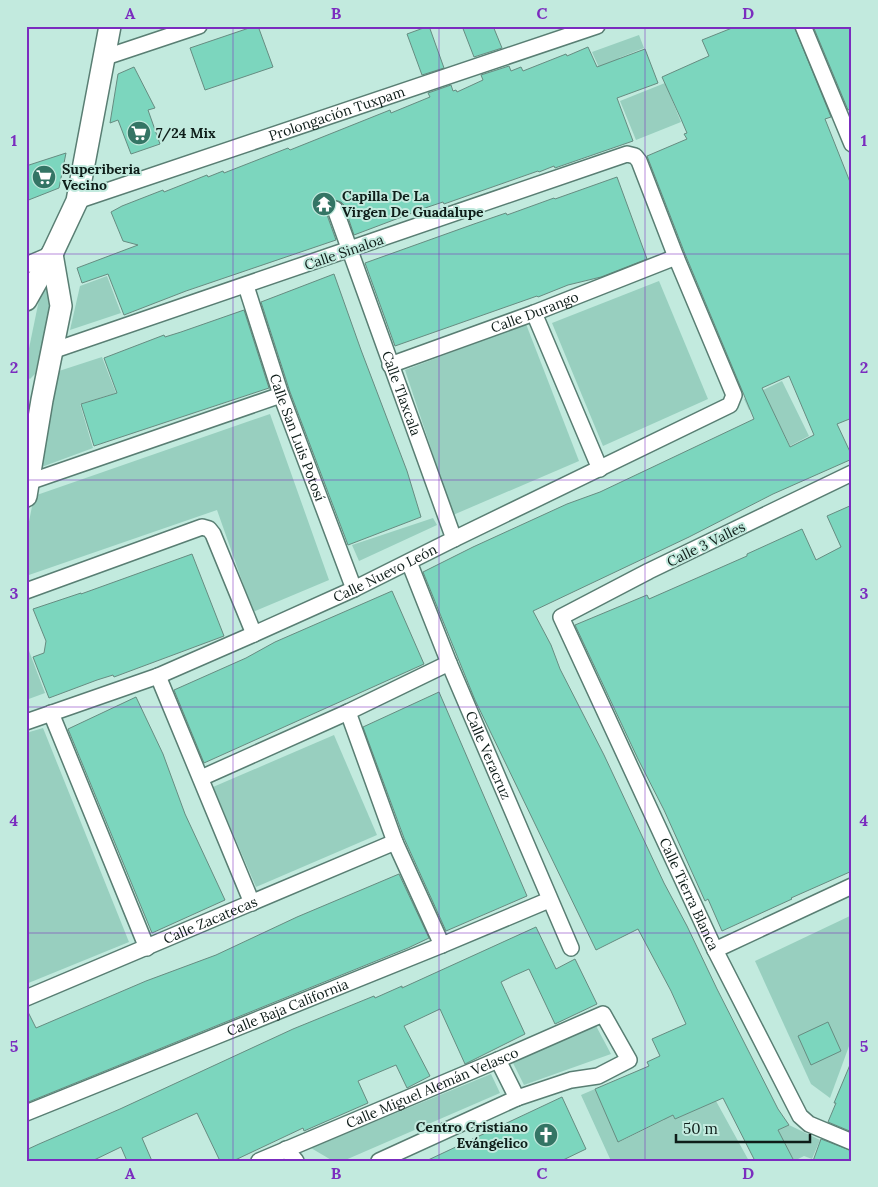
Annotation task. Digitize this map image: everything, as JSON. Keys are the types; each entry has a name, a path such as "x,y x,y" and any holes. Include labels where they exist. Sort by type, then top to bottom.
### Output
{"street":[{"path":"26,300 52,254 76,202 110,26"},
{"path":"103,58 199,26"},
{"name":"Prolongación Tuxpam","path":"76,202 597,26"},
{"path":"803,26 852,144"},
{"name":"Calle Sinaloa","path":"52,352 627,154 635,156 639,161 676,257"},
{"name":"Calle Tlaxcala","path":"335,209 454,539"},
{"path":"26,265 52,254"},
{"path":"52,254 61,306 52,352 34,400 28,489 281,395"},
{"name":"Calle Durango","path":"390,365 534,313 676,257"},
{"name":"Calle Nuevo León","path":"26,722 158,676 354,589 730,405 734,395 676,257"},
{"name":"Calle San Luis Potosí","path":"246,286 281,395 354,589"},
{"path":"534,313 600,469"},
{"name":"Calle 3 Valles","path":"561,617 657,567 852,473"},
{"path":"26,591 202,527 213,534 254,634"},
{"name":"Calle Veracruz","path":"409,562 449,663 571,948"},
{"name":"Calle Tierra Blanca","path":"561,617 715,950 800,1116 809,1124 852,1142"},
{"path":"201,778 348,712 449,663"},
{"path":"158,676 252,903"},
{"path":"348,712 395,842 442,946"},
{"path":"51,713 147,948"},
{"name":"Calle Zacatecas","path":"26,998 395,842"},
{"path":"715,950 852,886"},
{"name":"Calle Baja California","path":"26,1113 442,946 549,900"},
{"name":"Calle Miguel Alemán Velasco","path":"258,1161 604,1014 629,1060 598,1076 571,1080 517,1098"},
{"path":"379,1161 517,1098 498,1060"},
{"path":"286,1149 296,1161"}],"green space":[{"path":"639,35 644,48 619,58 628,81 608,88 592,52"},
{"path":"665,83 681,122 636,140 620,101"},
{"path":"107,276 121,313 70,330 80,286"},
{"path":"659,281 708,399 603,446 552,323"},
{"path":"45,284 54,289 35,374 30,379 26,376 26,363 41,290"},
{"path":"526,324 579,461 453,515 405,370"},
{"path":"102,357 116,393 80,404 93,448 39,468 59,371"},
{"path":"782,381 809,436 790,446 768,401 749,410 744,399"},
{"path":"270,414 329,580 253,612 217,510 26,576 26,537 34,496"},
{"path":"433,518 437,525 359,561 352,545"},
{"path":"26,643 45,693 26,700"},
{"path":"43,728 129,942 26,984 26,733"},
{"path":"334,735 377,835 256,887 213,787"},
{"path":"852,915 852,1038 830,1098 811,1084 755,961"},
{"path":"595,1024 611,1054 524,1085 512,1061"},
{"path":"649,1071 675,1119 716,1101 749,1161 611,1161 581,1095 595,1089 619,1142 664,1120 642,1076"},
{"path":"491,1074 500,1093 343,1161 333,1161 311,1148"},
{"path":"789,1125 820,1140 812,1159 804,1156 794,1161 778,1130"}],"building":[{"path":"258,26 273,67 205,90 190,48"},
{"path":"429,26 444,68 422,75 407,34"},
{"path":"462,26 493,26 502,48 474,57"},
{"path":"737,26 794,26 831,117 825,119 852,187 852,418 837,424 852,459 773,494 689,537 533,611 664,883 778,1109 789,1125 778,1130 794,1161 755,1161 723,1098 675,1119 673,1115 618,1142 595,1089 649,1066 647,1062 660,1056 652,1039 686,1024 638,929 596,950 475,700 423,572 473,547 567,504 600,492 754,419 685,254 647,156 687,139 684,134 687,133 662,77 709,56 702,40","holes":["789,376 814,435 790,447 762,388"]},
{"path":"813,26 852,26 852,108 848,110"},
{"path":"588,47 597,67 645,49 658,83 617,98 633,141 555,168 554,166 538,171 444,204 443,202 428,207 354,235 344,205 341,202 332,200 328,203 326,212 336,240 186,291 124,315 108,274 82,283 77,268 138,245 123,241 111,212 122,206 207,175 208,177 223,171 224,173 288,148 290,150 390,110 391,113 430,97 428,93 451,85 453,91 456,90 457,92 483,80 481,75 509,66 511,71 521,67 523,71"},
{"path":"134,67 155,108 148,110 160,144 131,154 118,120 110,123 118,74"},
{"name":"Superiberia Vecino","path":"66,153 59,188 26,201 26,166"},
{"path":"617,177 647,259 601,277 568,285 395,346 365,263 506,213 507,215"},
{"path":"334,274 407,471 421,517 348,545 290,392 261,302"},
{"path":"244,310 269,388 94,446 81,404 117,393 104,358 164,335 165,337 181,332"},
{"path":"852,505 852,871 722,931 708,899 705,901 664,810 575,625 647,595 649,599 747,556 747,554 802,529 816,560 841,547 827,516"},
{"path":"192,554 224,636 114,677 113,675 97,680 49,698 33,657 44,653 46,641 33,609 81,594"},
{"path":"392,591 424,664 204,763 174,690 246,658 275,642"},
{"path":"439,692 527,896 446,931 404,838 363,727"},
{"path":"136,697 163,754 185,814 225,900 152,933 68,729"},
{"path":"399,874 429,938 26,1103 26,1008 36,1028 146,981 216,955 297,917"},
{"path":"536,927 556,969 575,959 597,1004 555,1024 529,969 501,982 525,1034 465,1064 440,1009 404,1026 430,1076 407,1088 396,1065 358,1081 368,1103 304,1131 303,1128 233,1161 220,1161 197,1113 142,1138 152,1161 127,1161 121,1147 92,1161 26,1161 26,1150 39,1144 120,1109 293,1029 374,996 375,998 402,986 402,988"},
{"path":"828,1022 841,1051 811,1065 798,1036"},
{"path":"852,1060 852,1132 828,1122"},
{"path":"562,1097 586,1149 561,1161 426,1161"},
{"path":"821,1139 852,1151 852,1161 813,1161"}],"place":[{"name":"7/24 Mix","path":"139,133"},
{"name":"Superiberia Vecino","path":"44,177"},
{"name":"Capilla De La Virgen De Guadalupe","path":"324,204"},
{"name":"Centro Cristiano Evángelico","path":"546,1135"}]}
